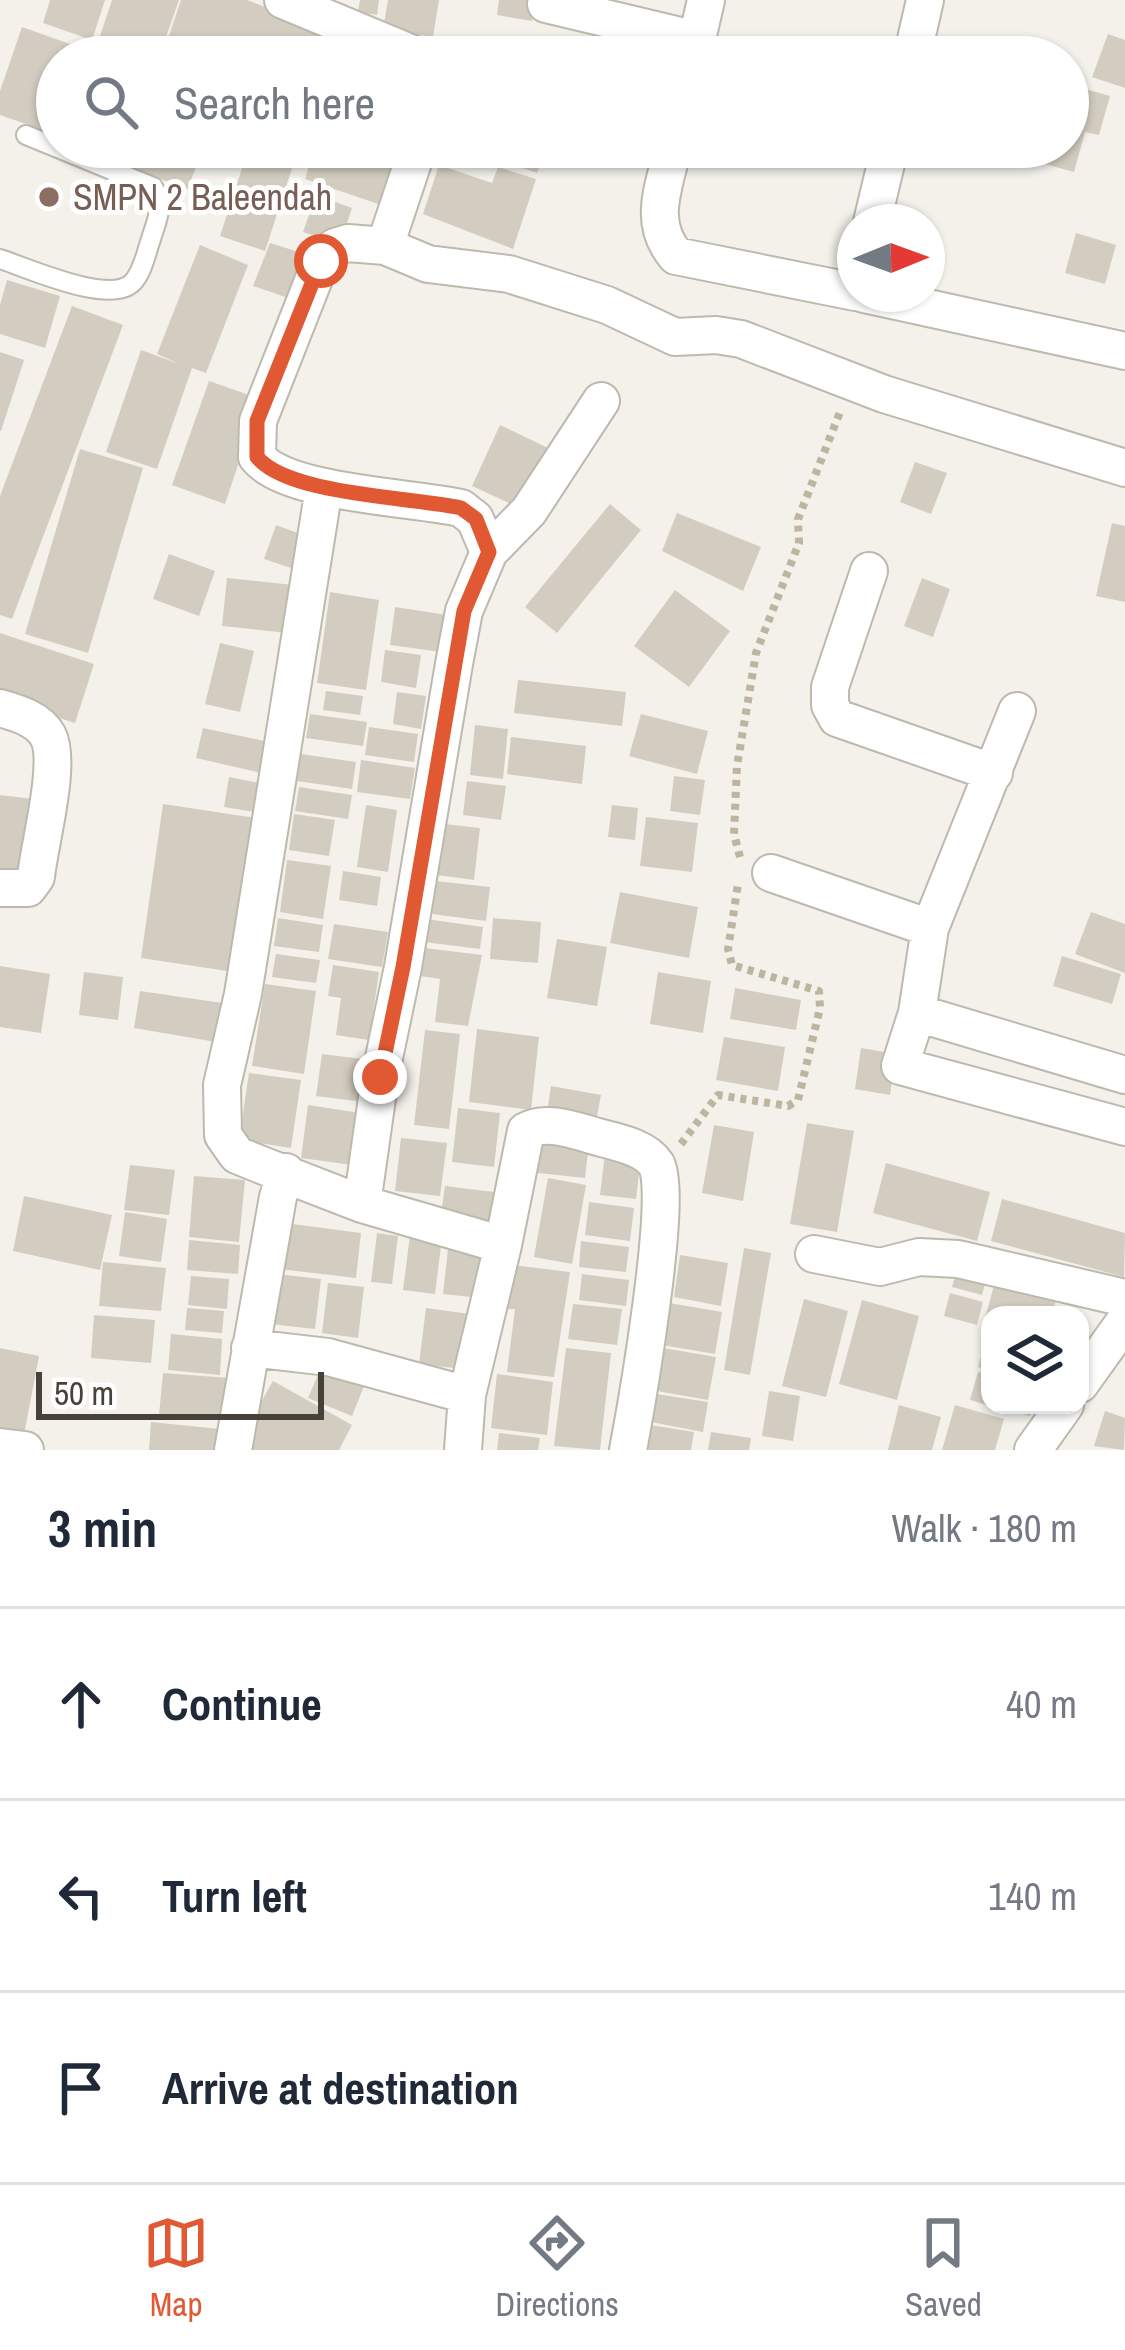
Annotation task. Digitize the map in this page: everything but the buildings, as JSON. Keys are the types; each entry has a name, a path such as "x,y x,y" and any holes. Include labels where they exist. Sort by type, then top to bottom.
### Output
{"street":[{"path":"283,0 369,36"},
{"path":"698,36 706,0"},
{"path":"917,36 925,0"},
{"path":"546,4 654,36"},
{"path":"385,246 411,168"},
{"path":"668,168 660,206 661,238 676,256 837,288"},
{"path":"876,204 885,168"},
{"path":"489,552 476,519 461,508 324,488 264,466 257,457 257,421 321,261 335,248 348,243 385,246 428,264 509,274 607,305 675,337 716,334 741,339 852,382 1125,468"},
{"path":"945,312 1125,351"},
{"path":"362,1204 380,1077 461,628 475,578 489,552 529,511 601,401"},
{"path":"324,488 243,994 221,1085 220,1119 226,1145 237,1155 362,1204 503,1245"},
{"path":"869,571 830,687 830,705 837,718 994,773"},
{"path":"0,708 36,722 50,739 51,775 36,878 28,888 0,888"},
{"path":"1017,711 930,928 917,1013 900,1066 1125,1127"},
{"path":"772,873 930,928"},
{"path":"917,1013 1125,1075"},
{"path":"463,1450 467,1395 503,1245 522,1138 534,1126 595,1136 644,1153 656,1163 660,1175 644,1364 628,1450"},
{"path":"233,1450 286,1172"},
{"path":"814,1253 880,1267 919,1257 958,1258 1125,1298"},
{"path":"1089,1371 1125,1321"},
{"path":"250,1348 328,1357 467,1395"},
{"path":"1033,1450 1059,1414"},
{"path":"0,1447 25,1450"}],"lane":[{"path":"26,135 36,139"},
{"path":"0,259 107,292 122,290 140,270 160,213 160,198 153,187 107,168"}],"path":[{"path":"660,1175 718,1095 788,1106 798,1100 820,1008 819,991 732,965 728,949 742,861 734,834 737,766 756,652 799,543 798,519 852,382"}],"place":[{"name":"SMPN 2 Baleendah","path":"49,197"}],"route":[{"path":"321,261 257,421 257,457 277,473 324,488 461,508 476,519 489,552 464,611 380,1077"}]}
